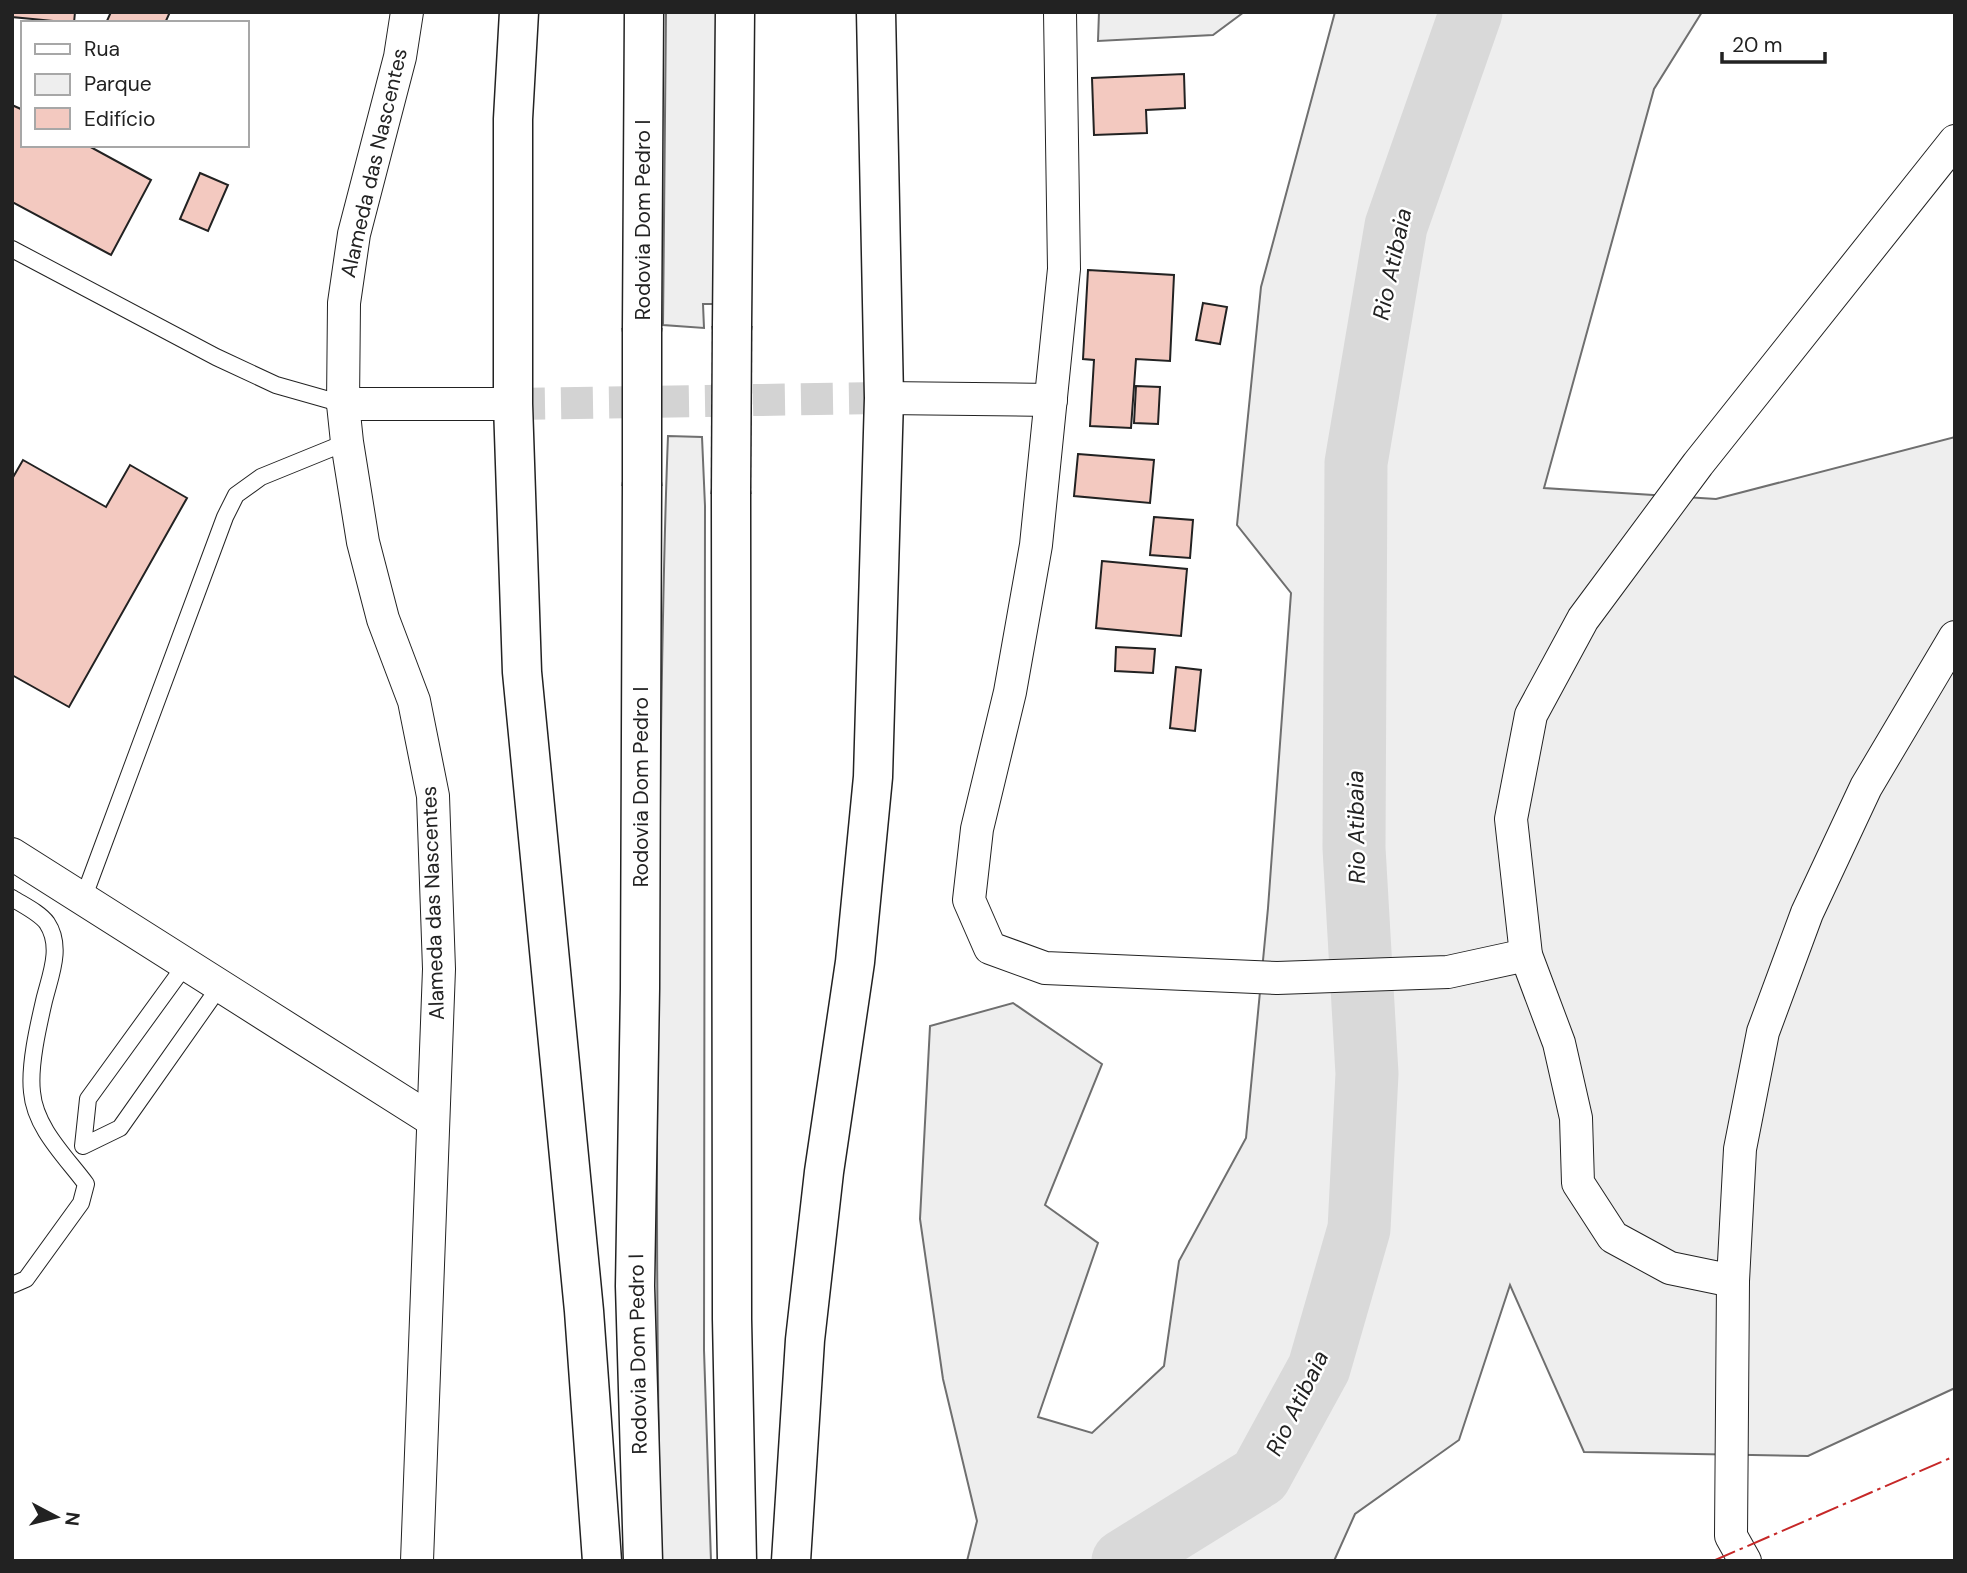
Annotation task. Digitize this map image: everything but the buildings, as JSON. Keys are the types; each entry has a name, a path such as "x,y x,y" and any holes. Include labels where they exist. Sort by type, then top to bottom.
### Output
{"highway":[{"path":"519,12 513,118 513,404 522,672 584,1311 602,1561"},
{"name":"Rodovia Dom Pedro I","path":"643,1561 635,1286 640,989 644,12"},
{"path":"735,12 731,494 732,1319 737,1561"},
{"path":"791,1561 805,1340 824,1172 855,962 873,777 884,398 876,12"}],"street":[{"name":"Alameda das Nascentes","path":"407,12 400,57 352,248 344,303 343,404 363,542 383,619 414,701 433,796 439,969 417,1561"},
{"path":"1060,12 1064,270 1051,400 1036,545 1010,692 976,828 970,900 990,948 1045,968 1278,978 1448,972 1526,955"},
{"path":"1733,1282 1671,1268 1613,1237 1578,1184 1576,1118 1559,1043 1526,955 1511,819 1531,715 1591,608 1698,464 1955,141"},
{"path":"884,398 1051,400"},
{"path":"343,404 513,404"},
{"path":"1745,1561 1731,1536 1733,1282 1740,1149 1763,1032 1807,913 1866,787 1955,637"},
{"path":"12,853 432,1120"}],"lane":[{"path":"12,249 135,315 276,385 343,404"},
{"path":"83,899 225,517 236,495 261,477 347,442"},
{"path":"12,898 46,920 53,934 53,966 43,1003 32,1076 32,1094 37,1112 53,1142 86,1184 81,1203 26,1279 12,1285"},
{"path":"83,1146 88,1099 186,964"},
{"path":"71,1163 83,1146 120,1128 220,986"}],"green space":[{"path":"666,12 716,12 714,304 703,304 704,328 663,325"},
{"path":"1099,12 1244,12 1213,35 1098,41"},
{"path":"1335,12 1702,12 1654,89 1544,488 1716,499 1955,437 1955,1388 1808,1456 1584,1452 1510,1285 1459,1440 1355,1514 1334,1561 967,1561 977,1521 943,1379 920,1219 930,1026 1013,1003 1102,1064 1045,1205 1098,1243 1038,1417 1092,1433 1164,1366 1179,1261 1246,1138 1268,908 1291,593 1237,525 1261,287"},
{"path":"668,436 702,437 705,506 704,1350 711,1561 661,1561 657,1056"}],"waterway":[{"name":"Rio Atibaia","path":"1123,1561 1260,1476 1319,1368 1359,1229 1367,1074 1354,848 1356,463 1396,226 1471,12"}],"tunnel":[{"path":"513,404 884,398"}],"power":[{"path":"1713,1561 1955,1456"}]}
